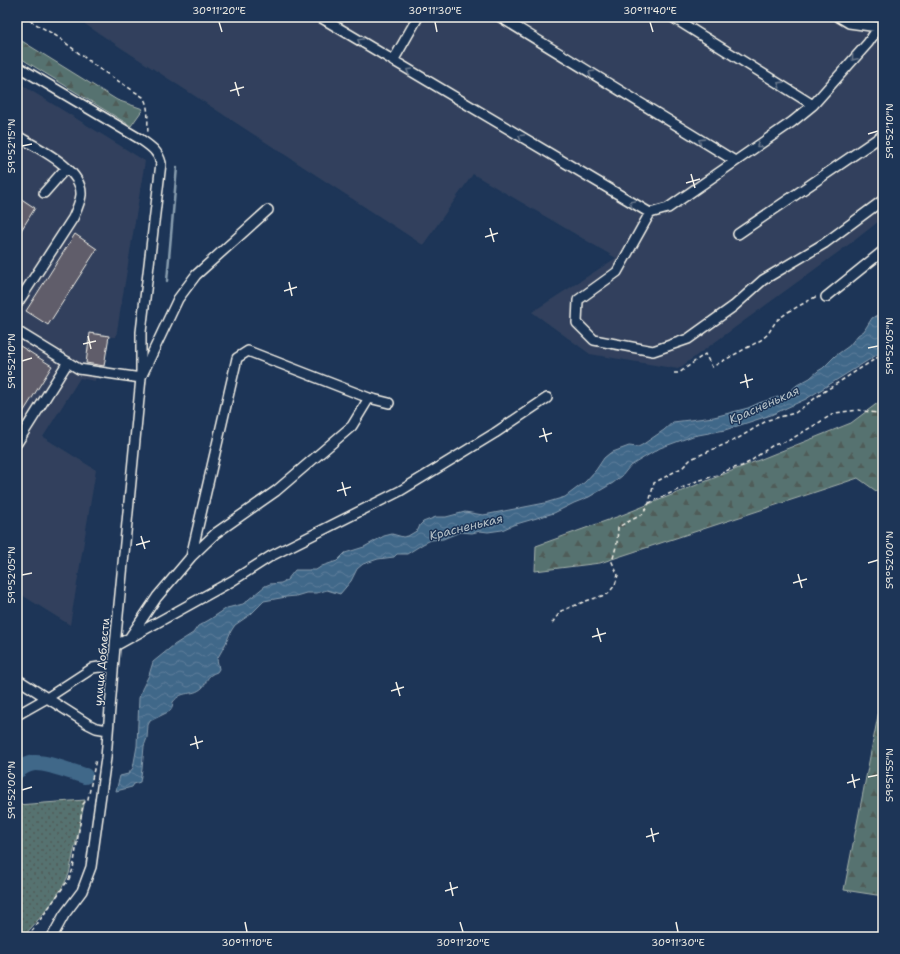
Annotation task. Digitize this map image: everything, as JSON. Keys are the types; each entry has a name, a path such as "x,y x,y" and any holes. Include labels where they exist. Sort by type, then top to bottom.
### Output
{"street":[{"path":"320,17 650,214"},
{"path":"393,61 418,17"},
{"path":"500,17 734,161"},
{"path":"672,17 813,105"},
{"path":"839,17 849,22 881,27"},
{"path":"881,27 813,105 792,122 668,208 650,214 617,272 578,300 577,322 594,340 653,351 688,339 734,306 763,280 825,243 883,200"},
{"path":"17,66 149,145 156,150 160,156 161,163 141,332 141,378"},
{"path":"738,234 883,135"},
{"path":"17,136 56,160 72,172 78,181 81,194 79,205 73,218 17,304"},
{"path":"44,193 66,168"},
{"path":"141,378 178,299 196,275 268,210"},
{"path":"829,295 883,251"},
{"path":"17,331 79,369 141,378"},
{"path":"191,557 237,358 248,351 369,398 389,402"},
{"path":"17,443 68,362"},
{"name":"улица Доблести","path":"52,937 64,915 82,891 91,867 107,745 141,378"},
{"path":"129,638 157,597 191,557 216,533 276,491 352,426 369,398"},
{"path":"115,646 232,581 271,556 400,491 495,433 547,398"},
{"path":"17,715 47,698 93,668 113,668"},
{"path":"17,679 88,724 96,728 108,730"}],"path":[{"path":"24,17 58,36 98,68 143,97 148,110 149,145"},
{"path":"674,373 679,373 704,354 712,367 761,340 768,334 776,321 788,312 816,296 829,295"},
{"path":"552,623 561,611 608,594 615,585 618,575 612,562 617,542 618,527 642,514 649,503 654,483 683,467 691,459 737,439 768,420 795,413 825,391 883,354"},
{"path":"649,503 690,483 742,466 773,445 788,441 835,413 858,410 883,414"},
{"path":"28,937 69,879 83,804 88,798 95,760 107,745"}],"shaded area":[{"path":"74,17 883,17 883,218 678,369 590,354 532,312 616,258 473,174 423,245"},
{"path":"17,82 145,161 116,337 109,337 104,366 97,365 95,381 80,378 43,437 96,470 70,625 17,592"}],"green space":[{"path":"17,38 117,100 143,109 131,126 17,56"},
{"path":"883,399 883,496 858,478 600,563 535,571 536,546 622,515 851,423"},
{"path":"883,690 883,896 844,890"},
{"path":"85,800 69,874 65,883 49,907 23,937 17,937 17,805"}],"water":[{"path":"883,312 883,351 806,399 771,415 725,430 693,436 660,448 630,466 622,476 613,483 589,497 554,513 513,525 502,530 472,533 460,532 443,539 431,540 407,554 397,554 394,557 378,559 363,564 357,569 351,581 340,594 327,590 317,593 306,593 264,601 251,614 235,625 217,659 219,669 217,672 210,675 204,686 198,691 180,696 173,702 170,711 150,721 144,746 140,782 134,784 132,787 116,791 120,776 128,774 133,768 137,746 139,698 153,662 174,645 193,633 198,626 227,608 243,604 265,586 281,583 287,580 295,570 316,570 322,566 337,561 345,553 364,547 384,536 392,534 403,537 408,536 418,530 423,522 436,517 446,517 465,512 483,515 545,503 565,497 585,482 604,458 610,453 629,446 638,447 664,430 673,422 714,417 748,408 787,394 797,385 810,378 823,368 835,356 849,346 858,335 864,331 872,318"}],"building":[{"path":"17,196 35,208 17,237"},
{"path":"75,234 97,249 48,325 26,311"},
{"path":"90,333 109,336 104,366 86,363"},
{"path":"17,344 52,366 17,422"}],"waterway":[{"path":"167,281 177,167"},
{"name":"Красненькая","path":"17,771 29,764 39,763 85,776"}]}
